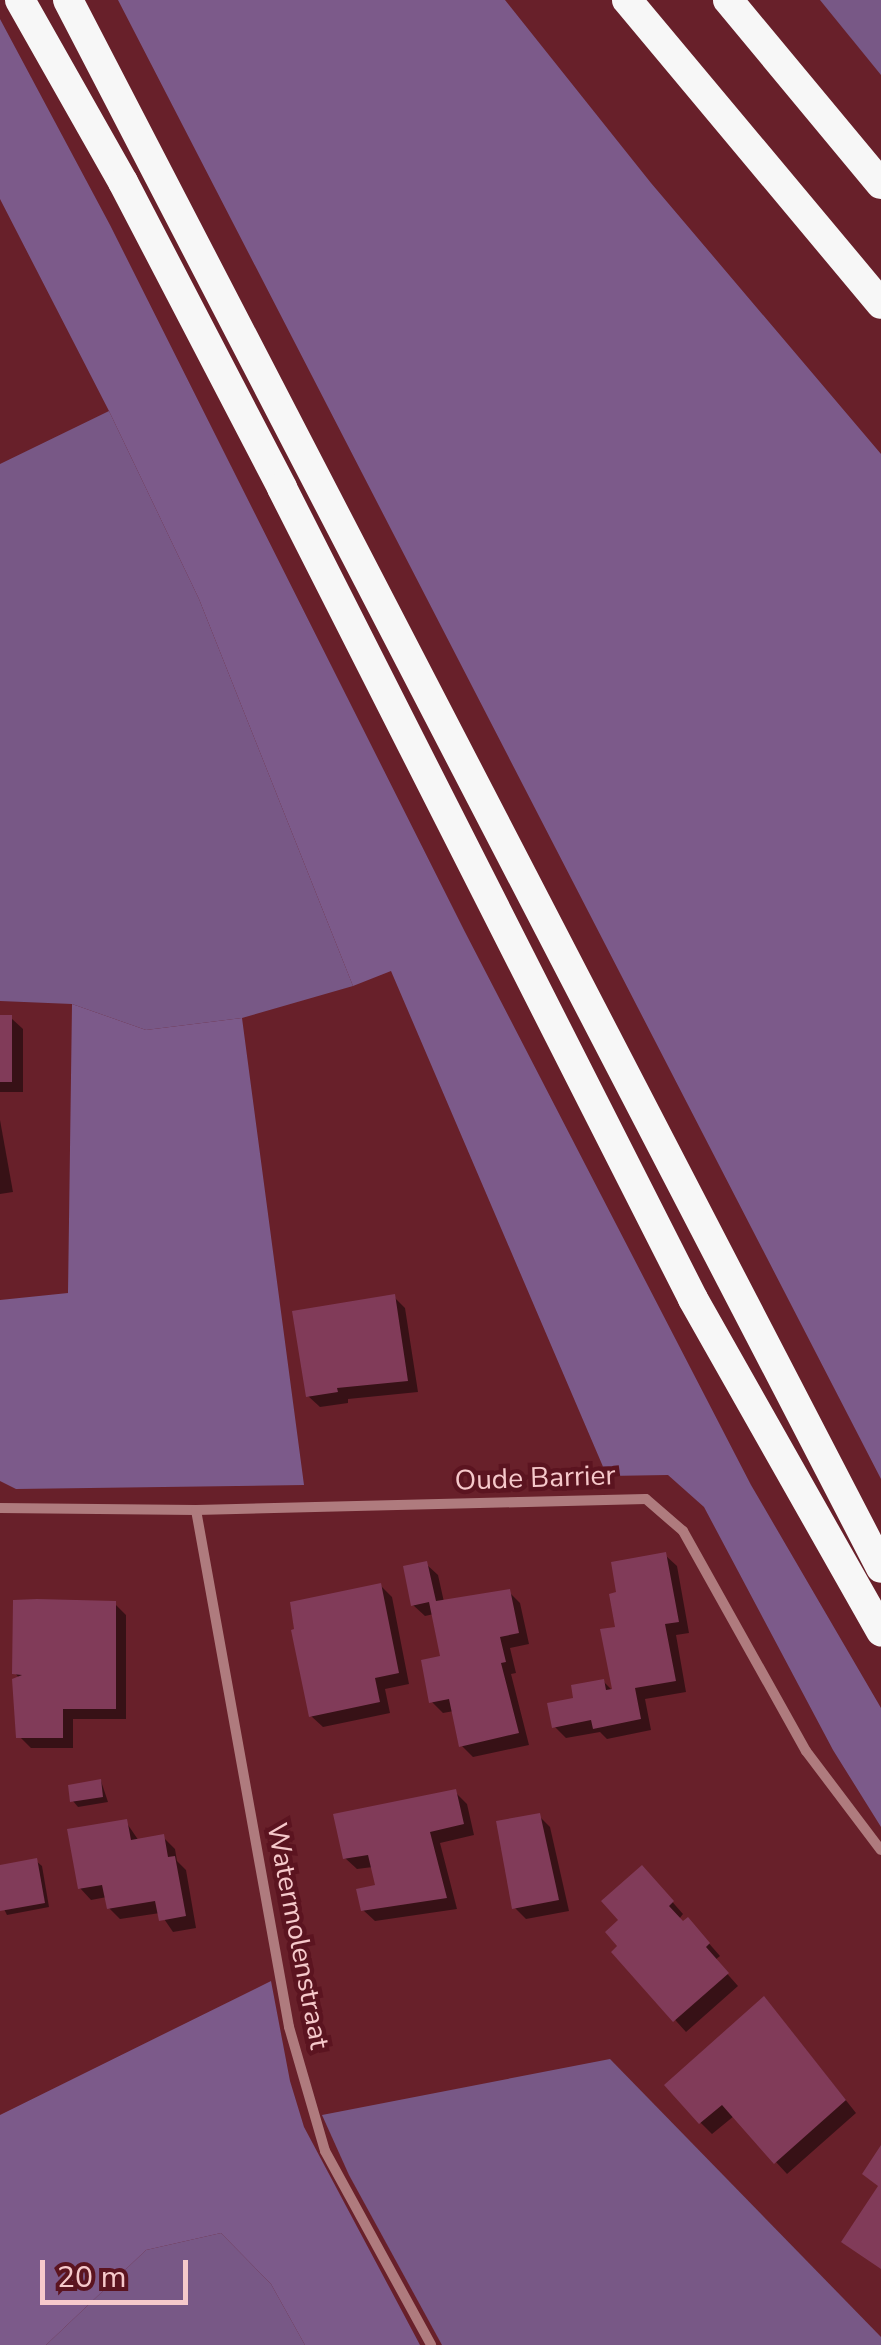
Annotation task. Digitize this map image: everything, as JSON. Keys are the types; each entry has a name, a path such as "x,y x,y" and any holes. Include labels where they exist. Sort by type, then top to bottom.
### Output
{"highway":[{"path":"20,0 123,182 274,471 694,1299 881,1631"},
{"path":"68,0 881,1568"},
{"path":"627,0 881,304"},
{"path":"728,0 881,184"}],"street":[{"name":"Oude Barrier","path":"0,1508 196,1510 646,1500 683,1531 806,1751 881,1850"},
{"name":"Watermolenstraat","path":"196,1510 294,2045 325,2151 431,2345"}],"shaded area":[{"path":"118,0 505,0 651,183 881,454 881,1479"},
{"path":"820,0 881,0 881,75"},
{"path":"0,19 110,225 465,932 751,1485 881,1708 881,1827 833,1750 704,1507 668,1475 607,1476 391,971 353,986 199,599 109,411 0,199"},
{"path":"109,411 199,599 353,986 242,1018 146,1030 72,1004 0,1001 0,464"},
{"path":"72,1004 146,1030 242,1018 304,1485 16,1489 0,1481 0,1300 68,1293"},
{"path":"271,1981 290,2081 304,2127 420,2345 305,2345 271,2284 221,2233 146,2250 46,2345 0,2345 0,2115"},
{"path":"610,2059 881,2337 881,2345 442,2345 349,2175 322,2115"},
{"path":"221,2233 271,2284 305,2345 46,2345 146,2250"}],"building":[{"path":"0,1015 12,1015 12,1082 0,1082"},
{"path":"395,1294 408,1381 337,1388 338,1392 306,1397 292,1311"},
{"path":"666,1552 679,1622 665,1624 676,1681 635,1688 641,1719 593,1729 591,1720 552,1728 547,1703 573,1698 571,1685 604,1679 606,1690 612,1689 600,1629 615,1627 609,1594 616,1592 611,1562"},
{"path":"427,1561 436,1601 510,1589 519,1633 500,1637 506,1662 501,1663 519,1733 459,1747 449,1699 429,1703 421,1660 440,1656 429,1602 411,1606 403,1566"},
{"path":"381,1583 399,1673 375,1678 380,1702 309,1717 291,1630 294,1629 290,1602"},
{"path":"13,1600 116,1601 116,1709 63,1709 63,1738 16,1738 12,1679 22,1675 12,1674"},
{"path":"101,1779 103,1797 70,1802 68,1785"},
{"path":"456,1789 464,1824 430,1832 447,1898 361,1911 356,1889 375,1885 368,1855 343,1859 333,1814"},
{"path":"540,1813 559,1900 512,1909 496,1821"},
{"path":"127,1819 131,1840 164,1834 168,1857 175,1856 186,1916 159,1921 155,1901 107,1909 102,1885 78,1889 67,1829"},
{"path":"37,1858 45,1903 0,1911 0,1865"},
{"path":"642,1865 674,1901 669,1906 683,1921 688,1917 710,1943 706,1947 729,1973 673,2022 611,1952 617,1946 605,1932 618,1920 601,1901"},
{"path":"764,1996 846,2100 774,2164 722,2105 699,2124 664,2085"},
{"path":"881,2145 881,2269 841,2242 878,2186 862,2174"}]}
